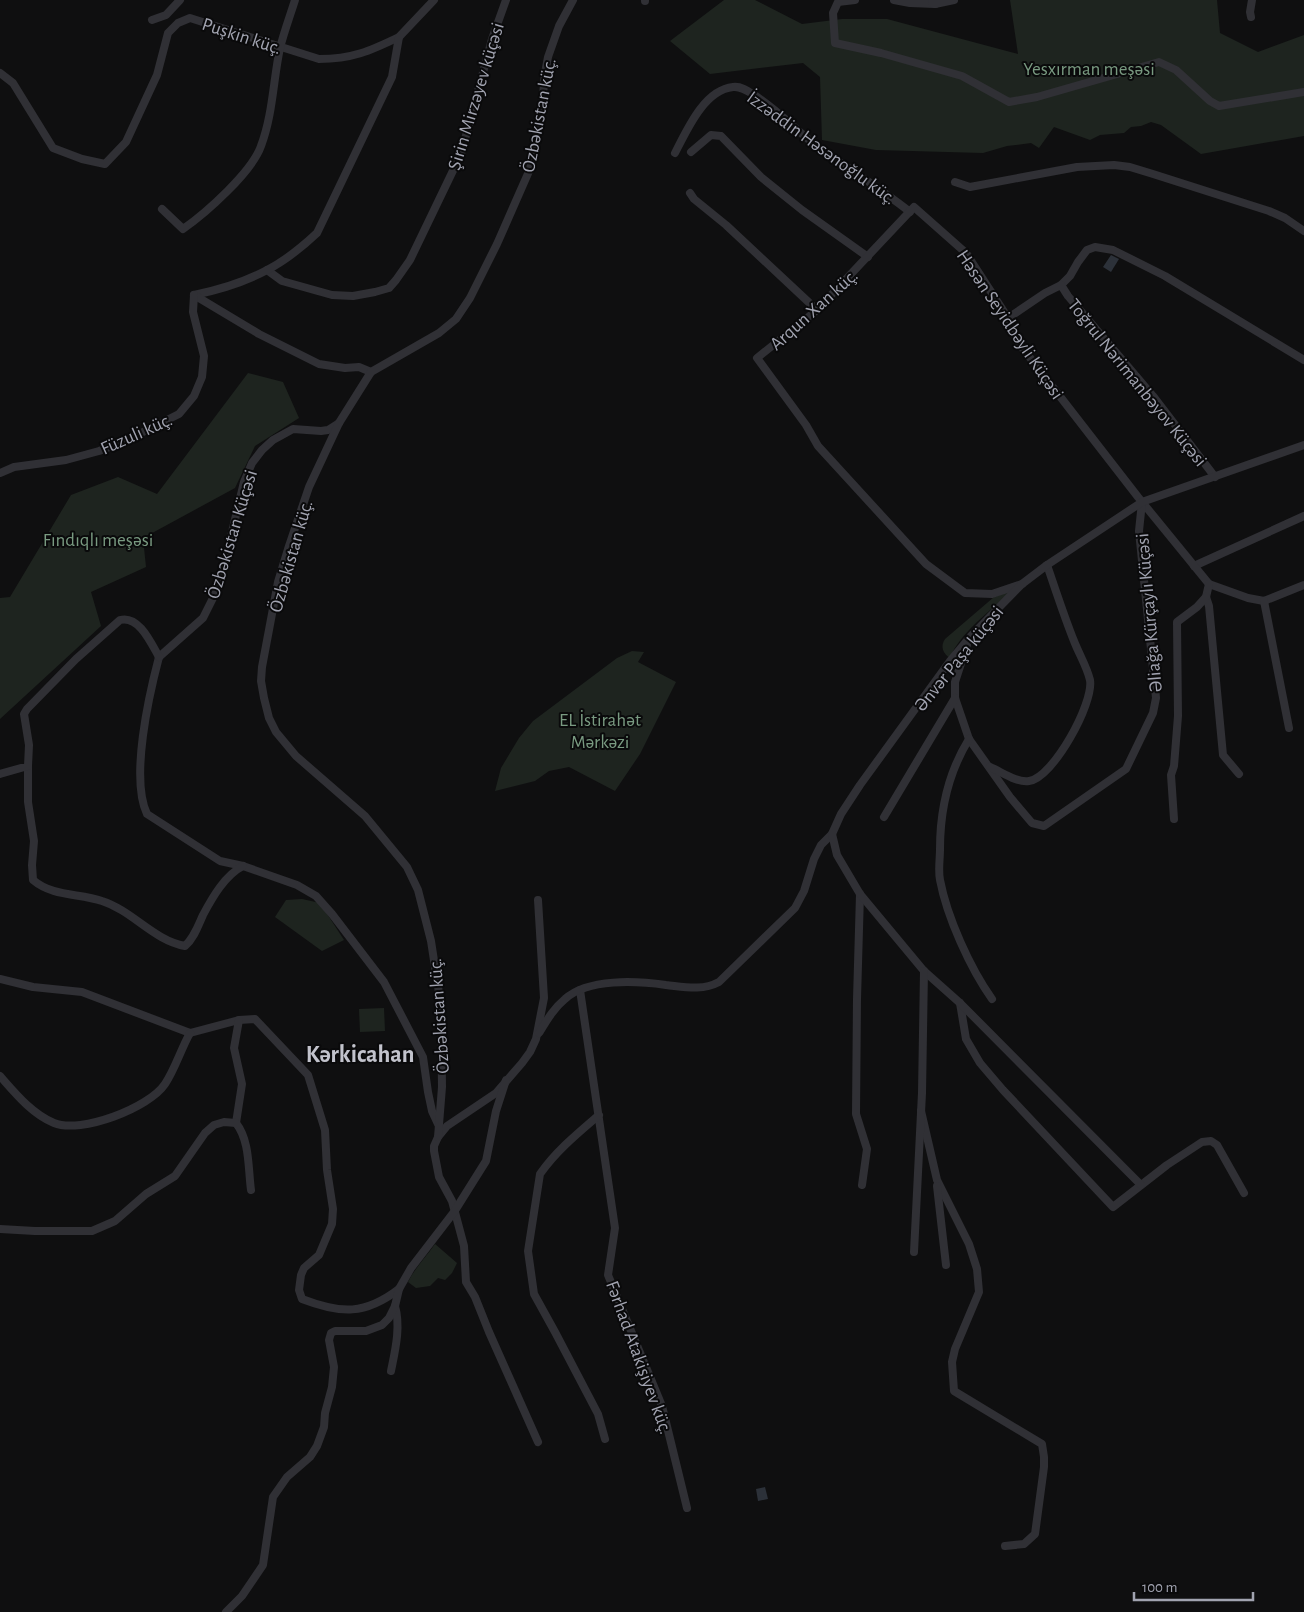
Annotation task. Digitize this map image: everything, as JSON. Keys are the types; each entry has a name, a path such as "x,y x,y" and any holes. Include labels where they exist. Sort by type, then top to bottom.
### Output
{"street":[{"path":"152,20 166,15 180,0"},
{"path":"162,208 183,229 195,221 243,174 261,148 271,114 280,47 294,0"},
{"name":"Şirin Mirzəyev küçəsi","path":"267,270 282,281 332,296 353,296 389,288 410,260 454,172 461,154 492,39 506,0"},
{"name":"Özbəkistan küç.","path":"538,1442 475,1297 466,1282 464,1246 452,1201 439,1177 436,1164 434,1146 438,1137 442,1087 441,1006 432,941 418,890 407,867 365,816 311,771 276,732 270,718 261,681 278,582 309,487 339,423 371,372 448,326 456,319 470,298 503,232 530,168 542,107 544,73 548,57 559,26 573,0"},
{"path":"855,0 838,2 833,13 835,44 881,53 962,76 1009,102 1037,97 1159,62 1176,70 1210,101 1220,106 1304,92"},
{"path":"894,0 934,4 954,0"},
{"path":"926,0 934,4"},
{"path":"1250,17 1252,0"},
{"path":"194,295 216,291 267,270 299,249 317,233 392,77 399,37 430,1"},
{"name":"Puşkin küç.","path":"0,73 13,83 53,148 82,159 105,164 126,142 157,75 168,33 178,23 190,18 319,59 341,59 355,56 399,37"},
{"name":"İzzəddin Həsənoğlu küç.","path":"675,153 688,128 708,99 724,90 739,87 754,94 787,119 820,148 910,212"},
{"path":"691,152 711,135 720,136 761,178 868,257 910,212"},
{"path":"956,182 970,187 1077,166 1130,167 1269,210 1304,231"},
{"path":"690,193 694,199 726,225 817,310"},
{"name":"Həsən Seyidbəyli Küçəsi","path":"910,212 914,207 966,253 1008,318 1017,341 1142,502 1209,584"},
{"name":"Toğrul Nərimanbəyov Küçəsi","path":"1008,318 1045,293 1061,286 1087,250 1103,247 1113,250 1165,276 1304,360"},
{"name":"Arqun Xan küç.","path":"868,257 817,310 757,358 806,426 818,446 926,564 965,593 992,594 1022,584"},
{"name":"Toğrul Nərimanbəyov Küçəsi","path":"1061,286 1152,396 1215,477"},
{"path":"194,295 258,334 319,364 345,368 359,367 371,372"},
{"name":"Füzuli küç.","path":"0,473 14,466 66,460 99,451 125,441 179,414 194,396 202,377 204,356 193,312 194,295"},
{"name":"Özbəkistan Küçəsi","path":"159,657 203,618 219,586 244,482 252,463 262,450 273,440 293,429 321,431 328,430 339,423"},
{"name":"Ənvər Paşa küçəsi","path":"580,990 602,984 630,982 694,988 709,987 719,982 787,918 795,908 804,891 820,845 832,834 841,814 860,785 950,662 970,638 1022,584 1047,565 1142,502 1304,445"},
{"name":"Əliağa Kürçaylı Küçəsi","path":"968,739 1010,797 1032,823 1044,826 1126,769 1153,713 1156,698 1139,530 1142,502"},
{"path":"1194,566 1304,516"},
{"path":"988,766 1023,782 1038,778 1057,759 1068,742 1087,702 1090,681 1047,565"},
{"path":"1174,819 1171,775 1174,766 1178,716 1177,622 1197,607 1206,596 1209,584 1248,598 1264,601 1304,585"},
{"path":"1206,596 1210,606 1223,755 1239,774"},
{"path":"1264,601 1289,728"},
{"path":"242,866 234,871 211,901 186,946 161,938 112,905 100,900 77,897 43,888 33,880 34,841 28,802 29,744 24,714 76,658 120,620 126,618 133,621 150,640 159,657 149,697 144,732 140,787 143,805 147,814 220,861 242,866 297,885 316,896 384,982 424,1057 432,1112 439,1126"},
{"path":"970,638 955,682 956,698 968,739 952,770 942,808 940,877 943,896 952,922 981,983 992,999"},
{"path":"884,817 956,698"},
{"path":"0,774 28,766"},
{"path":"832,834 837,855 860,894 924,971 960,1003 1140,1185"},
{"path":"860,894 856,1114 867,1149 862,1185"},
{"path":"536,1039 544,998 538,900"},
{"path":"914,1252 922,1111 924,971"},
{"path":"0,979 33,987 82,992 190,1033 239,1020 255,1018 308,1076 325,1130 327,1170 333,1209 332,1224 327,1240 319,1255 304,1268 301,1275 299,1290 302,1299 342,1310 354,1310 372,1305 399,1289"},
{"path":"438,1137 447,1126 496,1092 530,1052 549,1016 566,998 580,990"},
{"name":"Fərhad Atakişiyev küç.","path":"580,990 614,1228 608,1275 662,1406 687,1508"},
{"path":"960,1003 966,1039 980,1063 1113,1207 1140,1185 1202,1142 1211,1141 1217,1144 1244,1193"},
{"path":"239,1020 234,1048 242,1084 236,1122 240,1128 246,1148 251,1190"},
{"path":"0,1076 38,1114 55,1124 86,1125 125,1112 150,1098 164,1085 190,1033"},
{"path":"226,1612 242,1596 264,1565 273,1498 279,1487 310,1457 317,1446 324,1427 325,1413 332,1387 334,1367 329,1340 332,1333 335,1331 366,1331 375,1329 389,1318 395,1306 399,1289 411,1268 454,1212 486,1161 496,1111 506,1080"},
{"path":"922,1111 936,1180 946,1265"},
{"path":"599,1115 546,1165 540,1174 528,1250 534,1294 556,1332 598,1414 605,1439"},
{"path":"0,1228 35,1231 92,1231 115,1221 146,1194 175,1176 205,1134 214,1125 224,1122 236,1122"},
{"path":"936,1180 969,1244 977,1269 979,1292 955,1349 952,1362 954,1391 1042,1444 1044,1457 1034,1534 1024,1544 1005,1546"},
{"path":"391,1371 396,1346 398,1315 395,1306"}],"green space":[{"name":"Yesxırman meşəsi","path":"724,0 755,0 802,24 842,19 887,19 1018,54 1010,0 1217,0 1220,33 1258,52 1304,35 1304,136 1201,154 1161,125 1151,122 1131,127 1124,133 1100,135 1090,140 1054,127 1039,148 1031,143 1007,146 983,153 876,150 822,140 820,77 803,63 710,74 670,41"},
{"name":"Fındıqlı meşəsi","path":"248,373 283,382 299,418 255,446 235,488 143,538 146,567 91,592 101,626 0,719 0,598 10,597 71,495 118,477 157,494"},
{"path":"1011,591 968,631 950,658 943,650 945,639 994,597"},
{"name":"EL İstirahət Mərkəzi","path":"632,651 644,652 638,662 676,682 640,754 615,791 569,767 549,771 535,781 495,791 501,768 519,738 533,721 617,658"},
{"path":"302,899 320,903 344,940 322,951 275,917 286,900"},
{"path":"384,1008 385,1031 360,1032 359,1009"},
{"path":"435,1244 457,1263 452,1273 445,1280 438,1278 430,1286 416,1288 408,1282"}],"shaded area":[{"path":"1111,255 1119,259 1111,272 1103,267"},
{"path":"765,1487 768,1499 758,1501 756,1489"}],"district":[{"name":"Kərkicahan","path":"360,1054"}]}
